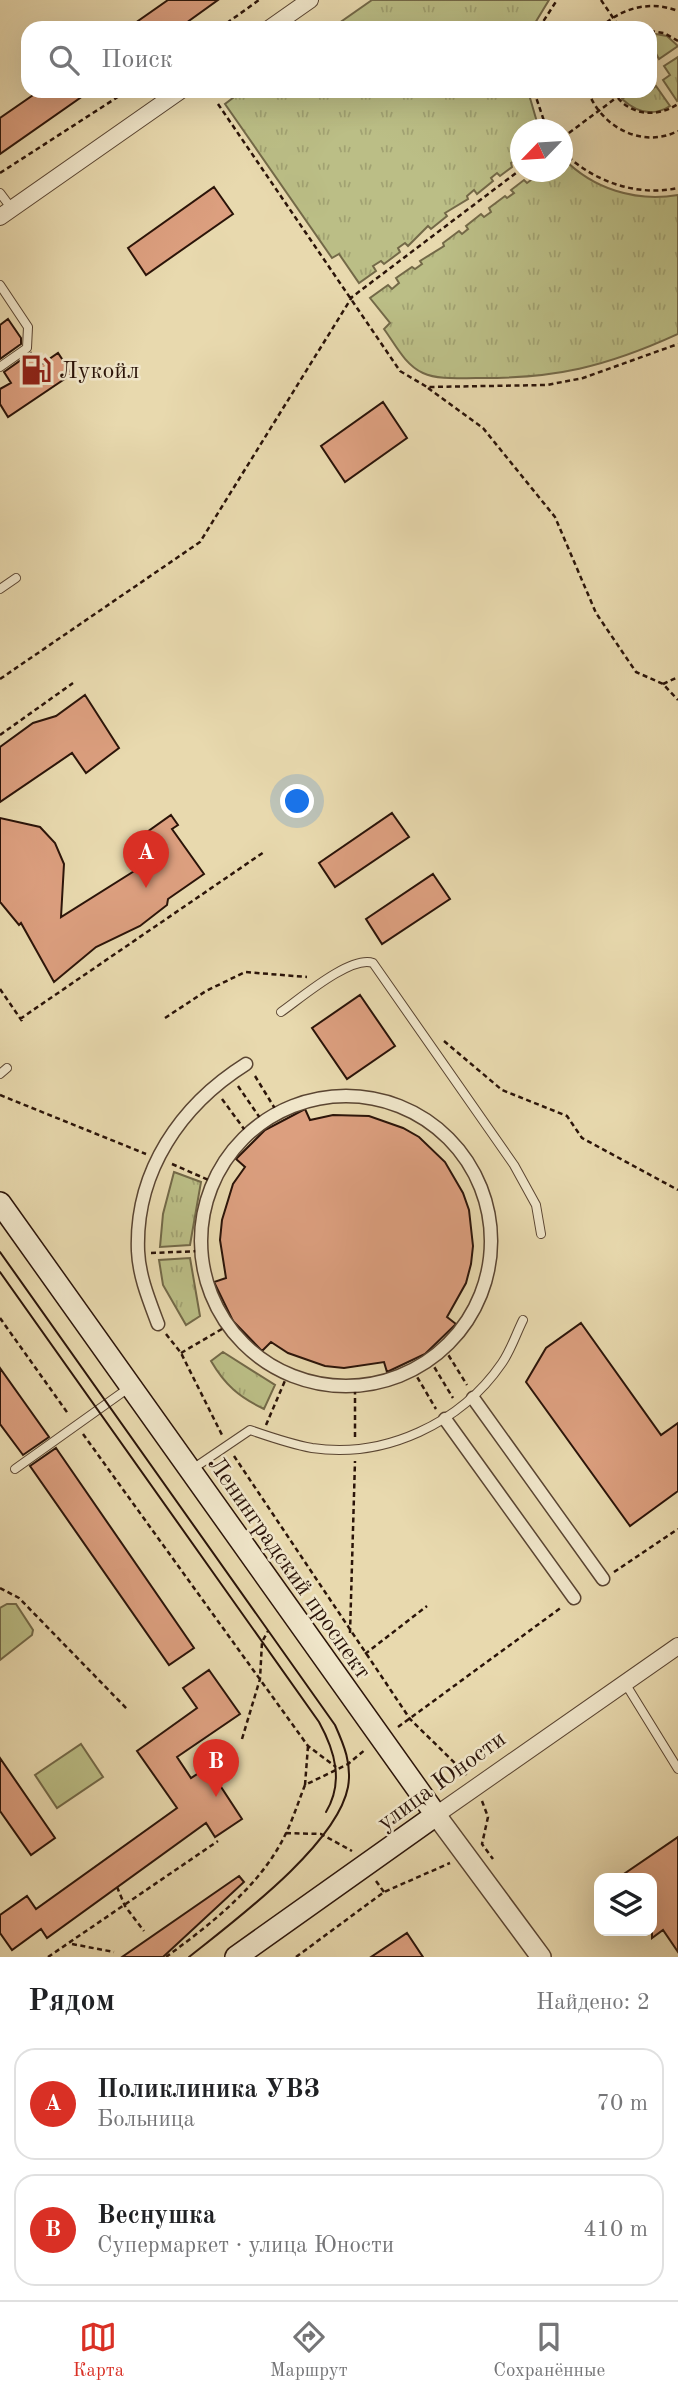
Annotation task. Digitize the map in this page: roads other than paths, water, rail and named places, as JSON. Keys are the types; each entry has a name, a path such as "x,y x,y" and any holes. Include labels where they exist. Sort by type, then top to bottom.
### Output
{"main road":[{"name":"Ленинградский проспект","path":"0,1203 436,1815"},
{"name":"улица Юности","path":"236,1957 436,1815"}],"street":[{"path":"280,21 310,0"},
{"path":"6,213 170,98"},
{"path":"158,1324 143,1283 138,1253 143,1203 157,1158 170,1134 198,1099 246,1064"},
{"path":"325,1096 374,1098 403,1106 429,1121 451,1140 469,1164 486,1206 489,1228 487,1265 476,1305 467,1322 430,1360 380,1384 355,1388 287,1376 264,1363 227,1326 209,1287 201,1251 204,1212 213,1182 234,1145 277,1112 325,1096"},
{"path":"473,1398 603,1579"},
{"path":"445,1419 574,1598"},
{"name":"улица Юности","path":"436,1815 678,1646"},
{"name":"Ленинградский проспект","path":"436,1815 475,1850 541,1957"}],"lane":[{"path":"0,193 6,213"},
{"path":"0,285 28,327 27,348 0,367"},
{"path":"0,589 16,578"},
{"path":"281,1012 351,964 367,961 373,963 514,1165 536,1205 541,1234"},
{"path":"190,1471 250,1430 313,1448 355,1448 393,1441 445,1419 473,1398 504,1361 523,1320"},
{"path":"15,1469 130,1387"},
{"path":"625,1683 678,1769"}],"tram line":[{"path":"0,1252 335,1725 346,1755 348,1787 340,1809 325,1833 305,1857 256,1903 189,1957"},
{"path":"0,1272 319,1722 333,1755 336,1778 332,1801 326,1812"}],"place":[{"name":"Лукойл","path":"36,370"},
{"name":"Поликлиника УВЗ","path":"146,888"},
{"name":"Веснушка","path":"216,1797"}]}
